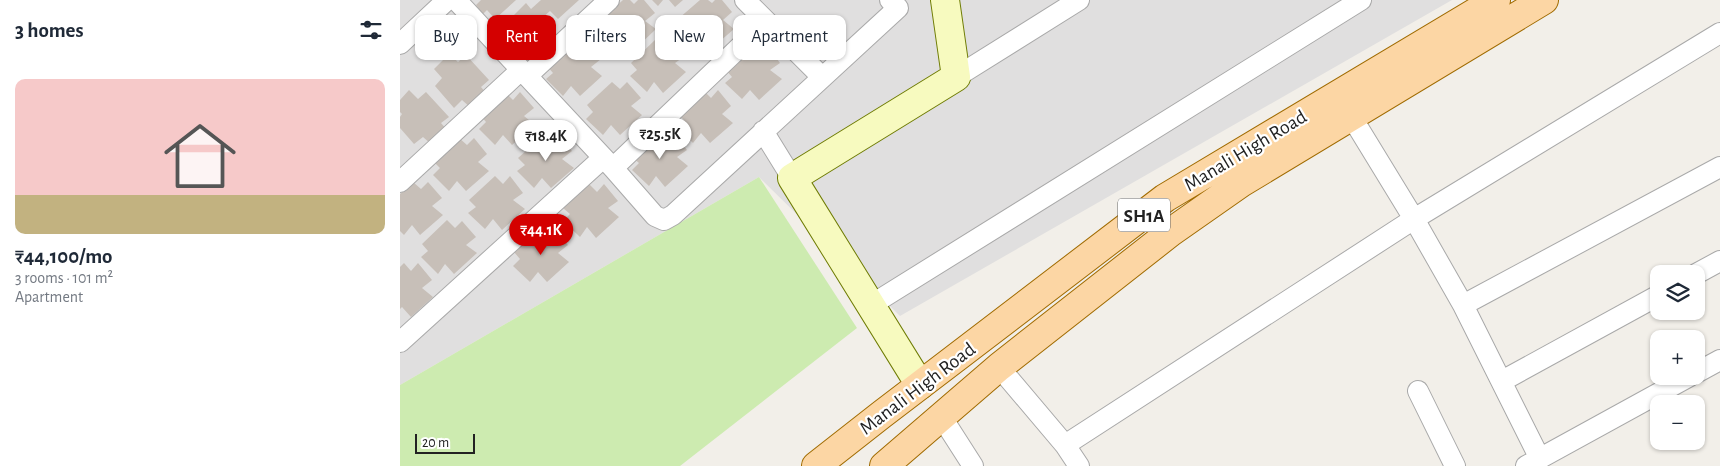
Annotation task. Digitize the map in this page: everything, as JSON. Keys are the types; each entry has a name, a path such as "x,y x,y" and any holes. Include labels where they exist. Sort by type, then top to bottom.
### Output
{"main road":[{"name":"Manali High Road","path":"816,466 1165,198 1496,0"},
{"name":"Manali High Road","path":"892,460 999,367 1171,232 1241,183 1544,0"},
{"path":"870,424 892,460"}],"street":[{"path":"400,44 447,0"},
{"path":"456,0 655,216 664,220 673,215 898,8 890,0"},
{"path":"400,182 608,0"},
{"path":"745,0 759,15"},
{"path":"944,0 956,77"},
{"path":"792,178 1079,0"},
{"path":"871,306 1361,0"},
{"path":"1065,445 1414,219 1720,33"},
{"path":"400,342 608,163 733,51"},
{"path":"805,60 822,77"},
{"path":"1351,116 1463,304 1502,381 1533,462 1674,385"},
{"path":"763,131 920,385"},
{"path":"1463,304 1720,167"},
{"path":"1705,269 1720,261"},
{"path":"1502,381 1650,300"},
{"path":"1705,368 1720,360"},
{"path":"999,367 1065,445 1079,466"},
{"path":"1418,391 1455,466"},
{"path":"942,416 973,466"}],"shaded area":[{"path":"400,0 1452,0 900,316 759,177 400,385"}],"green space":[{"path":"759,177 857,328 680,466 400,466 400,385"}],"building":[{"path":"481,0 516,0 499,15 491,15 487,10 483,14 476,5"},
{"path":"541,0 579,0 558,19 550,11 545,15 514,15 526,3 531,9"},
{"path":"623,0 630,0 634,4 638,0 644,0 655,13 645,21 645,15 606,15"},
{"path":"652,0 663,0 658,6"},
{"path":"669,0 683,0 675,7"},
{"path":"700,0 708,0 712,3 715,0 722,0 732,12 723,20 723,15 683,15"},
{"path":"723,20 733,28 723,39"},
{"path":"645,21 655,30 645,40"},
{"path":"655,40 655,60 679,60 675,63 686,72 663,93 654,82 647,92 630,76 637,70 631,63 634,60 645,60 645,50"},
{"path":"566,49 566,60 600,60 591,67 602,76 580,96 571,86 563,96 546,79 553,73 547,66 556,60"},
{"path":"443,60 456,60 458,62 460,60 471,60 489,80 481,87 487,94 471,108 462,100 454,108 435,86 442,78 434,69"},
{"path":"737,60 778,60 780,63 770,70 782,79 759,100 750,90 742,99 725,83 732,77 726,70"},
{"path":"612,82 620,89 627,82 641,98 631,106 642,115 620,135 611,125 603,135 586,119 593,112 587,105"},
{"path":"409,90 418,99 426,92 449,117 441,123 447,130 431,144 423,137 414,144 400,128 400,117 402,114 400,112 400,100"},
{"path":"703,90 711,98 718,90 731,106 722,114 733,123 710,143 701,133 693,143 677,127 684,120 677,113"},
{"path":"505,92 513,100 520,92 534,108 524,116 535,125 512,145 503,135 495,145 479,129 486,122 480,115"},
{"path":"658,133 666,141 673,133 687,150 677,157 688,166 665,187 656,176 649,186 632,170 639,163 632,157"},
{"path":"544,135 552,142 558,135 572,151 562,159 574,168 551,188 542,178 534,188 517,171 525,165 518,158"},
{"path":"459,138 467,145 474,138 487,154 478,162 489,171 466,191 457,181 449,191 433,175 440,168 433,161"},
{"path":"495,176 503,184 510,176 523,193 513,200 525,209 502,230 493,219 485,229 468,213 476,207 469,200"},
{"path":"413,182 421,189 428,182 442,198 432,206 443,215 420,235 412,225 404,235 400,231 400,194"},
{"path":"589,184 597,192 604,184 618,201 608,208 619,217 596,238 587,227 580,237 563,221 570,214 563,208"},
{"path":"447,220 455,228 462,221 476,237 466,245 477,253 454,274 445,264 438,274 421,257 428,251 422,244"},
{"path":"539,229 547,236 554,229 568,245 558,253 569,262 547,282 538,272 530,282 513,266 520,259 514,252"},
{"path":"404,263 411,271 418,263 432,280 422,288 433,297 411,317 402,307 400,309 400,267"}]}
